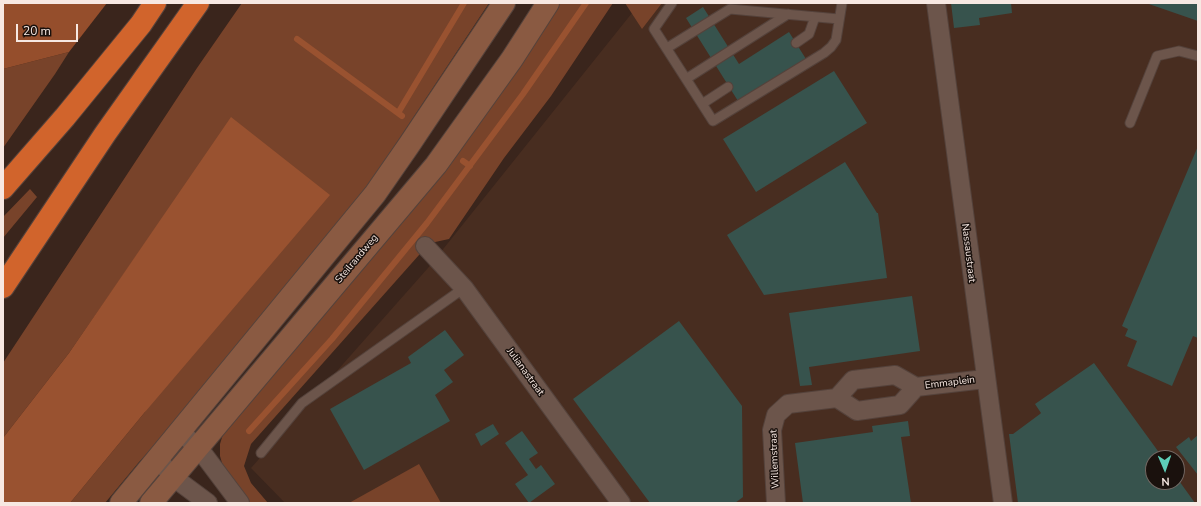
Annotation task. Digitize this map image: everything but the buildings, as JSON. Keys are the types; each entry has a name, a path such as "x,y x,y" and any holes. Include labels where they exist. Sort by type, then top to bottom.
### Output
{"highway":[{"path":"3,188 65,117 141,24 155,3"},
{"path":"3,287 105,134 198,3"}],"main road":[{"path":"121,503 375,194 504,3"},
{"name":"Steilrandweg","path":"151,503 436,165 512,59 548,3"}],"street":[{"name":"Nassaustraat","path":"936,3 1002,503"},
{"name":"Julianastraat","path":"425,246 464,288 621,503"},
{"name":"Emmaplein","path":"916,387 900,405 857,411 837,398 853,380 895,375 916,387 985,379"},
{"name":"Willemstraat","path":"776,503 772,430 776,415 788,404 837,398"},
{"path":"180,432 198,447 240,503"},
{"path":"158,459 173,477 208,503"}],"lane":[{"path":"672,3 654,29 713,121 831,47 836,40 842,3"},
{"path":"667,48 730,9 839,19"},
{"path":"686,79 788,14"},
{"path":"796,43 809,34 815,17"},
{"path":"1130,123 1157,56 1180,51 1198,56"},
{"path":"702,104 728,87"},
{"path":"261,453 302,403 464,288"}],"shaded area":[{"path":"3,3 107,3 69,52 3,69"},
{"path":"242,3 489,3 368,186 227,367 139,462 105,503 70,503 145,412 232,118 69,353 3,438 3,363 197,68"},
{"path":"556,3 613,3 551,96 504,158 449,239 426,244 419,255 251,444 244,466 251,483 268,503 250,503 224,470 220,456 220,444 224,431"},
{"path":"625,3 662,3 642,29"},
{"path":"640,3 1198,3 1198,503 285,503 251,468 428,268"},
{"path":"69,52 55,74 3,148 3,69"},
{"path":"231,117 330,195 145,412 70,503 3,503 3,438 69,353"},
{"path":"30,189 37,197 3,238 3,217"},
{"path":"419,464 441,503 349,503"}],"waterway":[{"path":"398,113 464,3"},
{"path":"249,431 332,339 427,223 523,94 586,3"},
{"path":"297,39 402,116"},
{"path":"463,161 470,166"}]}
